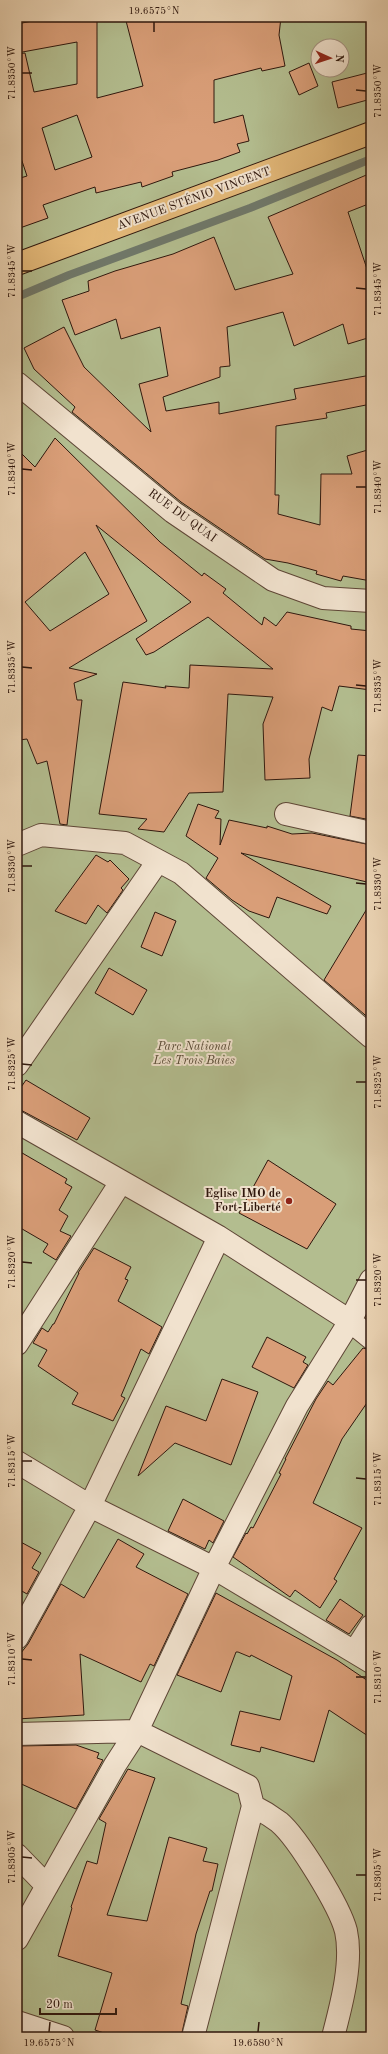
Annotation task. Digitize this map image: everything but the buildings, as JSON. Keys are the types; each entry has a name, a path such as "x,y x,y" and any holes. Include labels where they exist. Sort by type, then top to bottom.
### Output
{"main road":[{"name":"AVENUE STÉNIO VINCENT","path":"17,264 371,134"}],"street":[{"name":"RUE DU QUAI","path":"17,383 173,512 272,580 323,598 371,601"},
{"path":"286,814 371,832"},
{"path":"17,845 41,835 125,844 181,873 371,1037"},
{"path":"17,1065 158,861"},
{"path":"17,1122 219,1237 350,1321 371,1338"},
{"path":"17,1344 121,1182"},
{"path":"17,1638 90,1506 219,1237"},
{"path":"17,1939 114,1765 137,1730 214,1568 297,1406 350,1321 369,1287"},
{"path":"17,1462 90,1506 214,1568 363,1656 371,1626"},
{"path":"17,1734 137,1730 248,1786 253,1806 193,2037"},
{"path":"253,1806 279,1822 293,1837 336,1906 346,1931 348,1959 340,2009 333,2037"},
{"path":"17,1855 47,1886"},
{"path":"17,2022 63,2037"}],"green space":[{"name":"Parc National Les Trois Baies","path":"17,17 371,17 371,2037 17,2037"}],"waterway":[{"path":"17,297 69,275 250,208 371,159"}],"place":[{"name":"Eglise IMO de Fort-Liberté","path":"289,1201"}]}
